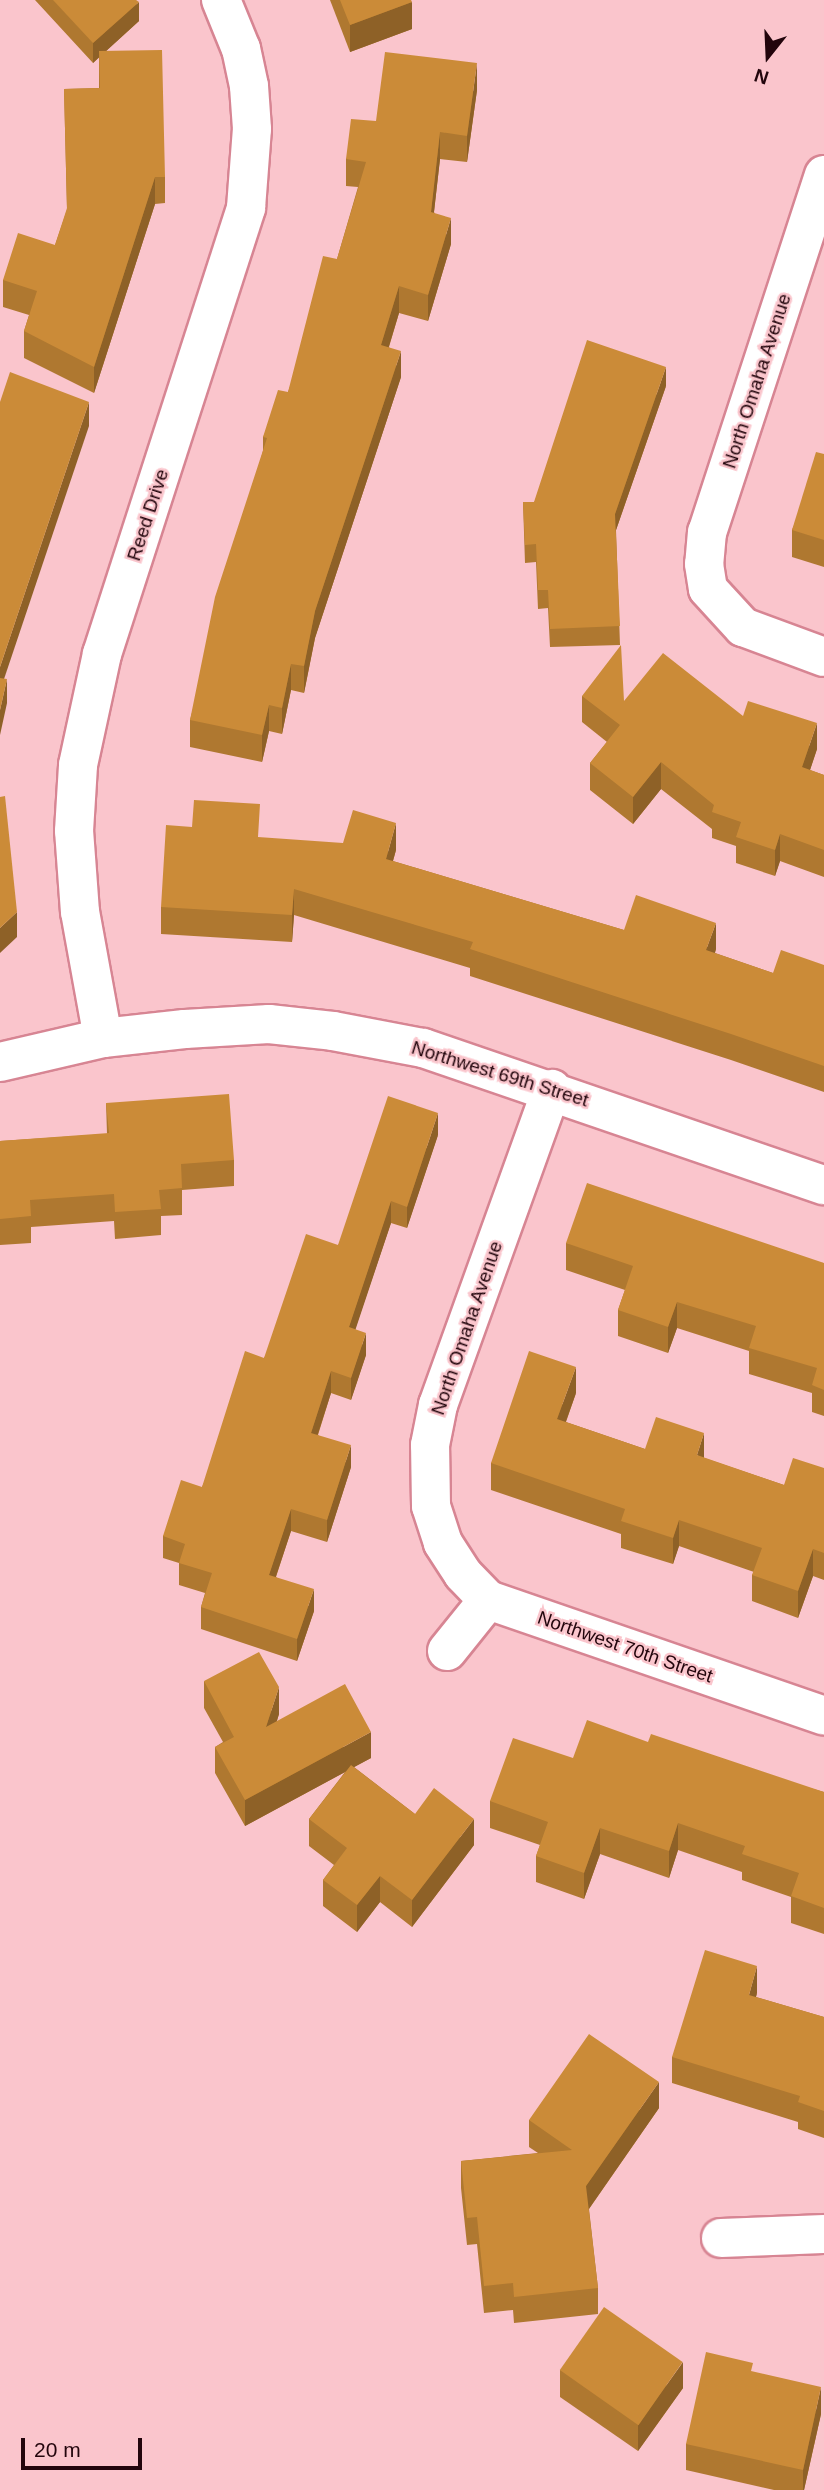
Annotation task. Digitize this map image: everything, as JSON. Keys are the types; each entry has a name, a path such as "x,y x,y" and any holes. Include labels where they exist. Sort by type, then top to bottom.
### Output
{"street":[{"name":"Reed Drive","path":"103,1038 80,912 74,831 78,765 102,654 246,208 252,129 249,86 241,49 220,0"},
{"name":"North Omaha Avenue","path":"824,175 707,532 704,564 708,589 743,627 824,657"},
{"name":"Northwest 69th Street","path":"0,1062 103,1038 282,1025 424,1048 552,1089 824,1185"},
{"name":"North Omaha Avenue","path":"488,1600 463,1574 443,1543 431,1506 430,1445 438,1405 552,1089"},
{"path":"447,1651 488,1600"},
{"name":"Northwest 70th Street","path":"488,1600 824,1716"},
{"path":"721,2238 824,2234"}],"building":[{"path":"53,0 136,0 139,2 93,43"},
{"path":"340,0 411,0 412,2 350,25"},
{"path":"162,50 165,177 155,177 94,367 24,331 37,291 3,280 18,233 55,245 67,208 64,89 100,88 99,51"},
{"path":"385,52 477,63 467,136 440,132 431,212 451,218 428,295 399,286 381,345 401,351 315,611 304,666 291,664 282,708 269,705 262,735 190,720 215,597 267,438 263,437 278,390 288,392 323,256 337,259 366,162 346,159 351,119 376,121"},
{"path":"587,340 666,367 615,514 620,626 550,629 548,590 538,590 536,544 525,545 523,502 534,502"},
{"path":"10,372 89,402 0,667 0,402"},
{"path":"816,452 824,454 824,540 792,530"},
{"path":"621,645 624,701 663,653 743,716 748,701 817,723 802,767 824,775 824,850 780,834 775,850 736,837 741,822 712,812 714,805 661,762 633,797 590,763 620,725 582,696"},
{"path":"0,678 7,679 0,710"},
{"path":"5,796 17,912 0,928 0,797"},
{"path":"194,800 260,804 258,837 343,843 353,810 396,823 386,859 624,930 636,895 716,923 706,950 773,973 781,950 824,965 824,1066 470,949 473,942 294,889 292,915 161,907 166,825 192,827"},
{"path":"229,1094 234,1160 181,1164 182,1188 159,1190 161,1209 115,1212 114,1194 30,1200 31,1216 0,1219 0,1141 109,1133 106,1103"},
{"path":"388,1096 438,1113 407,1207 391,1201 349,1327 366,1333 351,1378 331,1371 311,1433 351,1445 327,1520 291,1509 269,1575 314,1589 297,1639 201,1607 212,1573 179,1563 185,1544 163,1536 181,1480 202,1487 245,1351 264,1358 306,1234 338,1245"},
{"path":"587,1183 824,1263 824,1390 812,1385 817,1368 749,1348 756,1326 677,1302 668,1327 618,1310 633,1266 566,1243"},
{"path":"529,1351 576,1367 557,1419 645,1449 656,1417 704,1433 697,1455 784,1485 793,1458 824,1468 824,1553 813,1549 798,1591 752,1575 762,1548 679,1520 673,1538 621,1521 625,1509 491,1463"},
{"path":"259,1652 279,1687 266,1727 345,1684 371,1732 245,1800 215,1747 234,1737 204,1681"},
{"path":"587,1720 648,1742 651,1734 824,1792 824,1908 791,1896 799,1873 742,1854 745,1846 678,1823 669,1851 600,1828 584,1873 536,1856 548,1822 490,1801 513,1738 573,1758"},
{"path":"351,1765 415,1814 434,1788 474,1819 412,1900 380,1876 357,1905 323,1880 347,1848 309,1819"},
{"path":"705,1950 757,1966 749,1995 824,2017 824,2111 798,2102 800,2096 672,2057"},
{"path":"589,2034 659,2082 586,2186 598,2288 514,2297 513,2283 484,2286 477,2217 467,2218 461,2161 572,2150 529,2120"},
{"path":"604,2307 683,2362 638,2425 560,2370"},
{"path":"706,2352 753,2363 751,2371 821,2387 803,2470 686,2444"}]}
